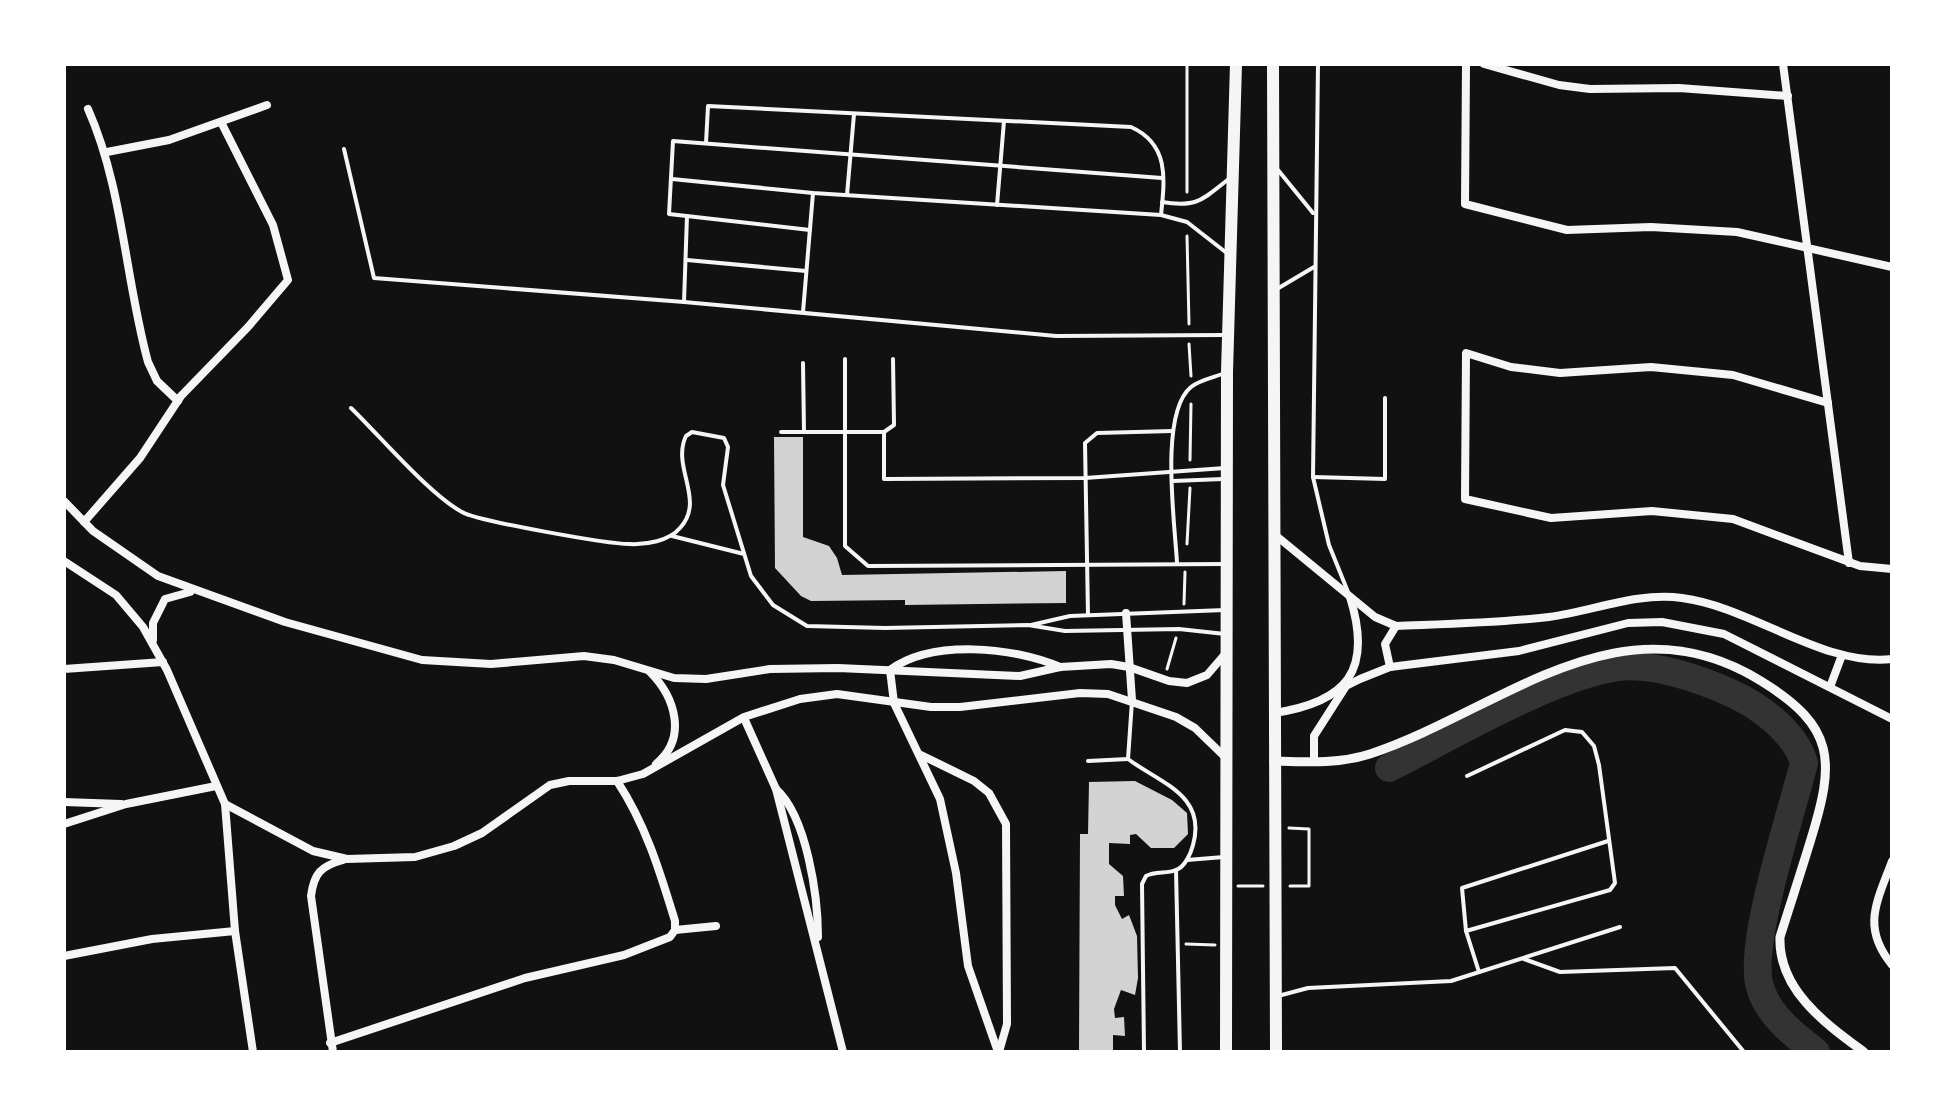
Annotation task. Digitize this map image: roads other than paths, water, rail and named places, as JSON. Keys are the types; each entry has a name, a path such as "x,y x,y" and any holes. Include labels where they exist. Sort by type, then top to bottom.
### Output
{"highway":[{"path":"1226,1052 1227,372 1236,64"},
{"path":"1273,64 1276,1052"}],"street":[{"path":"1465,204 1466,64"},
{"path":"1484,64 1559,85 1590,89 1679,88 1788,96"},
{"path":"1783,64 1849,563"},
{"path":"107,152 169,140 267,105"},
{"path":"88,109 107,152 120,237 148,362 157,381 178,401"},
{"path":"84,522 140,458 178,401 288,280 273,225 221,122"},
{"path":"1454,211 1465,204 1567,230 1681,227 1737,232 1892,267"},
{"path":"1828,403 1788,388 1719,373 1651,367 1560,373 1511,367 1466,353 1465,499 1551,518 1652,511 1733,519 1849,563 1892,569"},
{"path":"64,501 84,522 158,576 285,622 422,660 491,664 584,656 648,669 674,678 706,679 770,669 1020,676 1060,667 1129,667 1163,680 1187,683 1213,668 1227,651"},
{"path":"1273,533 1375,617 1396,626 1551,616 1631,599 1680,597 1748,616 1842,655 1892,659"},
{"path":"64,561 116,595 154,643 225,804 235,931 253,1052"},
{"path":"154,643 153,623 165,599 179,592 195,591"},
{"path":"1314,762 1314,736 1346,686 1358,658 1360,639 1350,596"},
{"path":"1126,613 1132,700"},
{"path":"1274,713 1306,708 1390,667 1519,651 1628,623 1662,622 1724,634 1892,719"},
{"path":"1390,667 1385,644 1396,626"},
{"path":"1274,761 1314,762 1370,754 1518,685 1632,648 1696,652 1749,673 1802,711 1823,744 1827,761 1825,793 1780,937 1782,961 1804,1001 1864,1052"},
{"path":"890,670 910,657 954,651 1020,653 1060,667"},
{"path":"1830,687 1842,655"},
{"path":"64,669 163,662"},
{"path":"643,774 665,756 674,740 675,725 666,688 648,669"},
{"path":"890,670 894,703 940,799 951,840 968,966 998,1052"},
{"path":"716,926 675,930 670,937 624,955 525,978 331,1047 311,896 314,878 324,865 347,859 415,857 454,846 482,833 550,785 569,781 617,781 643,774 744,718 800,699 837,694 894,703 960,707 1093,693 1132,700 1195,728 1226,758"},
{"path":"744,718 776,789 785,797 808,860 816,896 818,946 843,1052"},
{"path":"921,755 974,781 989,793 1006,824 1007,1024 998,1052"},
{"path":"617,781 643,824 675,930"},
{"path":"64,824 126,804 216,786"},
{"path":"64,802 126,804"},
{"path":"225,804 313,851 347,859"},
{"path":"1892,861 1873,924 1879,949 1892,965"},
{"path":"64,956 152,939 235,931"}],"lane":[{"path":"1318,64 1313,477 1329,545 1350,596"},
{"path":"706,143 708,106 1131,127 1150,135 1160,153 1161,215"},
{"path":"847,195 854,114"},
{"path":"997,205 1004,121"},
{"path":"810,230 669,214 673,141 1162,178"},
{"path":"344,149 374,278 803,312 1056,336 1228,335"},
{"path":"1275,166 1314,214"},
{"path":"1162,202 1187,206 1199,203 1232,176"},
{"path":"672,179 813,193 1161,215 1187,222 1229,256"},
{"path":"803,312 813,193"},
{"path":"684,302 687,216"},
{"path":"687,260 806,271"},
{"path":"1275,290 1314,267"},
{"path":"845,359 845,546 868,566 1227,564"},
{"path":"781,432 884,432 894,425 893,359"},
{"path":"803,363 804,432"},
{"path":"1177,563 1173,431 1184,395 1192,385 1227,372"},
{"path":"1313,477 1385,479 1385,398"},
{"path":"351,408 464,514 619,543 649,543 670,535 685,521 692,501 682,465 686,436 693,432 723,438 728,447 723,485 751,576 765,597 783,614 807,626 1028,625 1088,615 1227,610"},
{"path":"1088,615 1085,443 1088,437 1097,433 1173,431"},
{"path":"884,432 884,479 1085,478 1173,471 1227,474"},
{"path":"1173,481 1227,474"},
{"path":"670,535 744,554"},
{"path":"1028,625 1065,631 1179,629 1227,634"},
{"path":"1128,759 1132,700"},
{"path":"1466,931 1610,890 1615,878 1594,746 1582,732 1565,730 1467,776"},
{"path":"1088,761 1128,759 1187,797 1195,824 1194,844 1187,860 1176,870 1153,872 1146,876 1142,884 1144,1052"},
{"path":"1479,972 1466,931 1460,892 1466,885 1608,841"},
{"path":"1187,860 1227,857"},
{"path":"1176,870 1180,1052"},
{"path":"1276,997 1308,988 1451,981 1620,927"},
{"path":"1522,959 1560,972 1675,968 1744,1052"}],"waterway":[{"path":"1389,768 1534,695 1564,682 1619,667 1647,667 1676,673 1719,688 1753,705 1785,731 1804,763 1765,911 1758,967 1760,987 1775,1015 1816,1052"}]}
